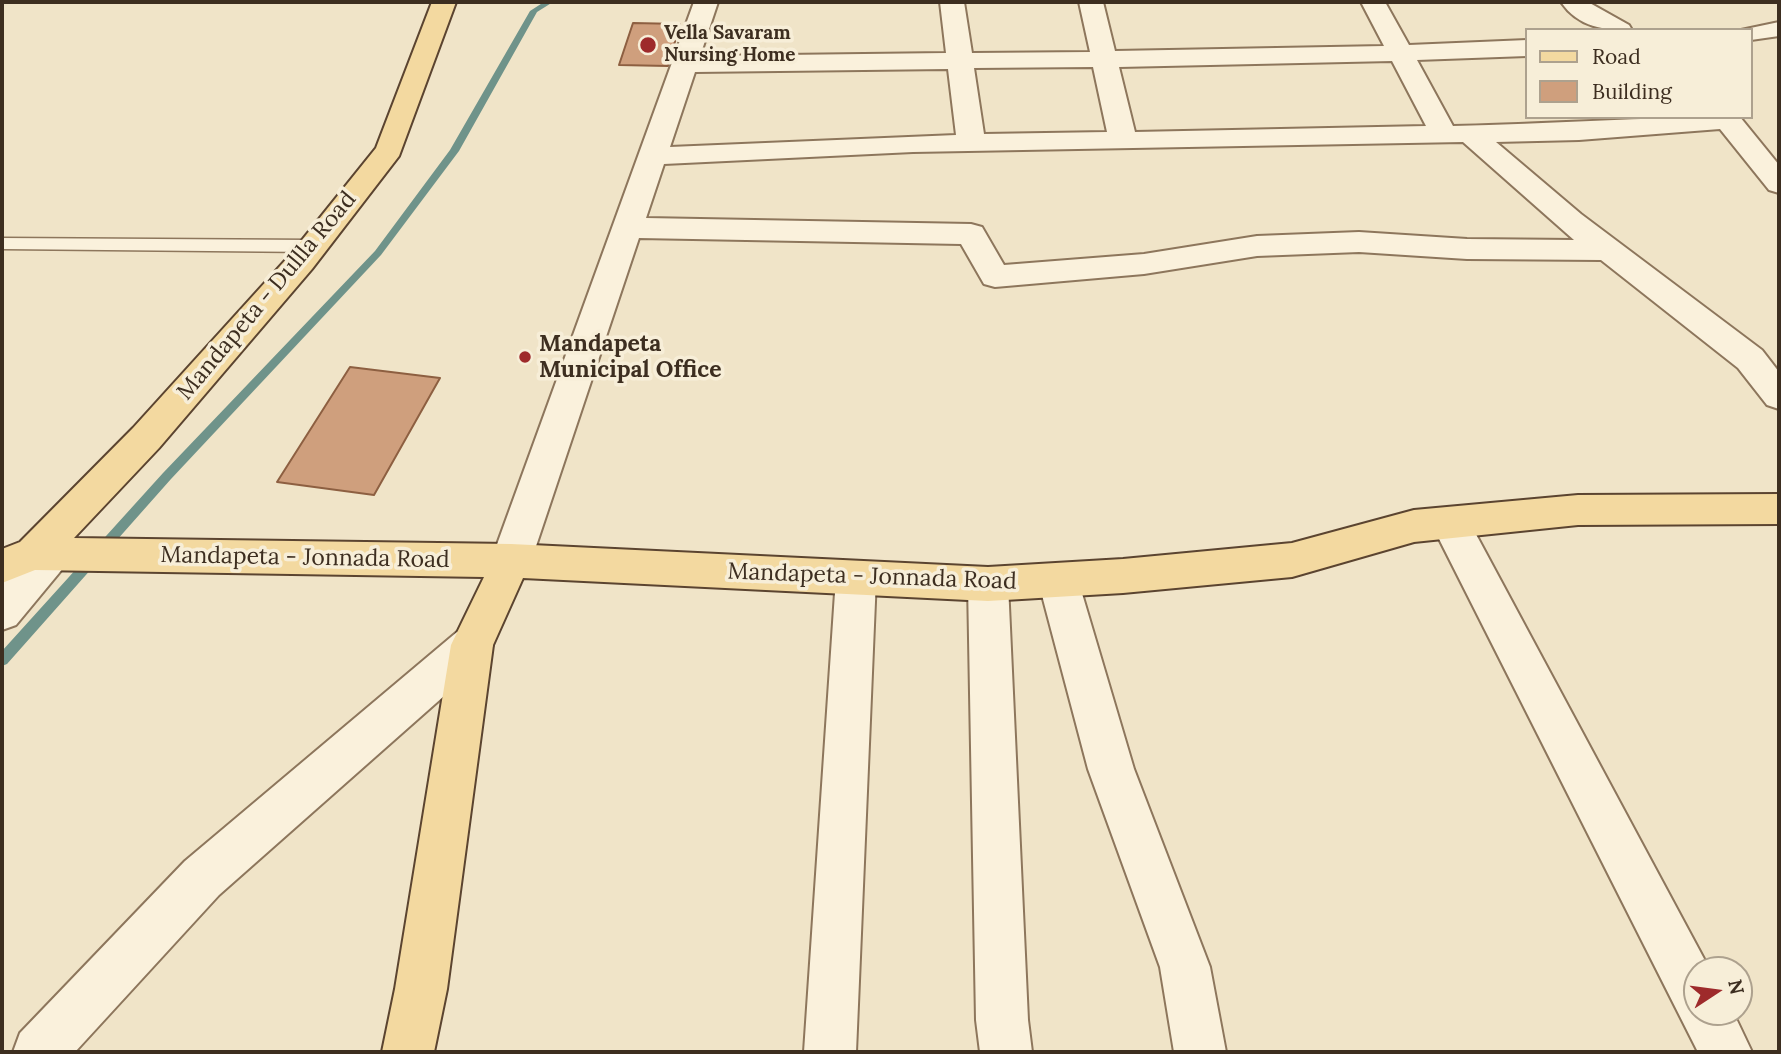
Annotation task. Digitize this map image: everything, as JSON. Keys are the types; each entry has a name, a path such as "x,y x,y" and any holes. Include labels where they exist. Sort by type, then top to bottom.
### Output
{"main road":[{"name":"Mandapeta - Dullla Road","path":"39,557 313,246 389,150 444,2"},
{"path":"1456,535 1578,510 1779,509"},
{"path":"1456,535 1552,537 1779,533"},
{"name":"Mandapeta - Jonnada Road","path":"39,557 511,561 988,584 1292,560 1456,535"},
{"path":"408,1052 421,989 472,645 511,561"}],"street":[{"path":"511,561 706,2"},
{"path":"952,2 971,143"},
{"path":"1091,2 1123,141"},
{"path":"1373,2 1401,53 1458,135 1750,359 1779,396"},
{"path":"1573,2 1595,18 1616,28"},
{"path":"1753,33 1779,29"},
{"path":"684,64 1103,60 1526,48"},
{"path":"653,156 971,143 1579,132 1725,119 1773,170"},
{"path":"628,228 971,234 995,276 1143,264 1257,246 1359,242 1467,249 1608,250"},
{"path":"1456,535 1683,970"},
{"path":"2,612 39,557"},
{"path":"830,1052 856,578"},
{"path":"1058,580 1111,769 1185,967 1200,1052"},
{"path":"988,584 1002,1020 1006,1052"},
{"path":"39,1052 202,878 472,645"},
{"path":"1712,1026 1726,1052"}],"lane":[{"path":"2,243 313,246"}],"building":[{"path":"633,23 680,24 668,66 619,65"},
{"path":"350,367 440,378 374,495 277,482"}],"waterway":[{"path":"2,660 167,476 378,253 454,151 534,11 549,2"}],"place":[{"name":"Vella Savaram Nursing Home","path":"648,45"},
{"name":"Mandapeta Municipal Office","path":"525,357"}]}
